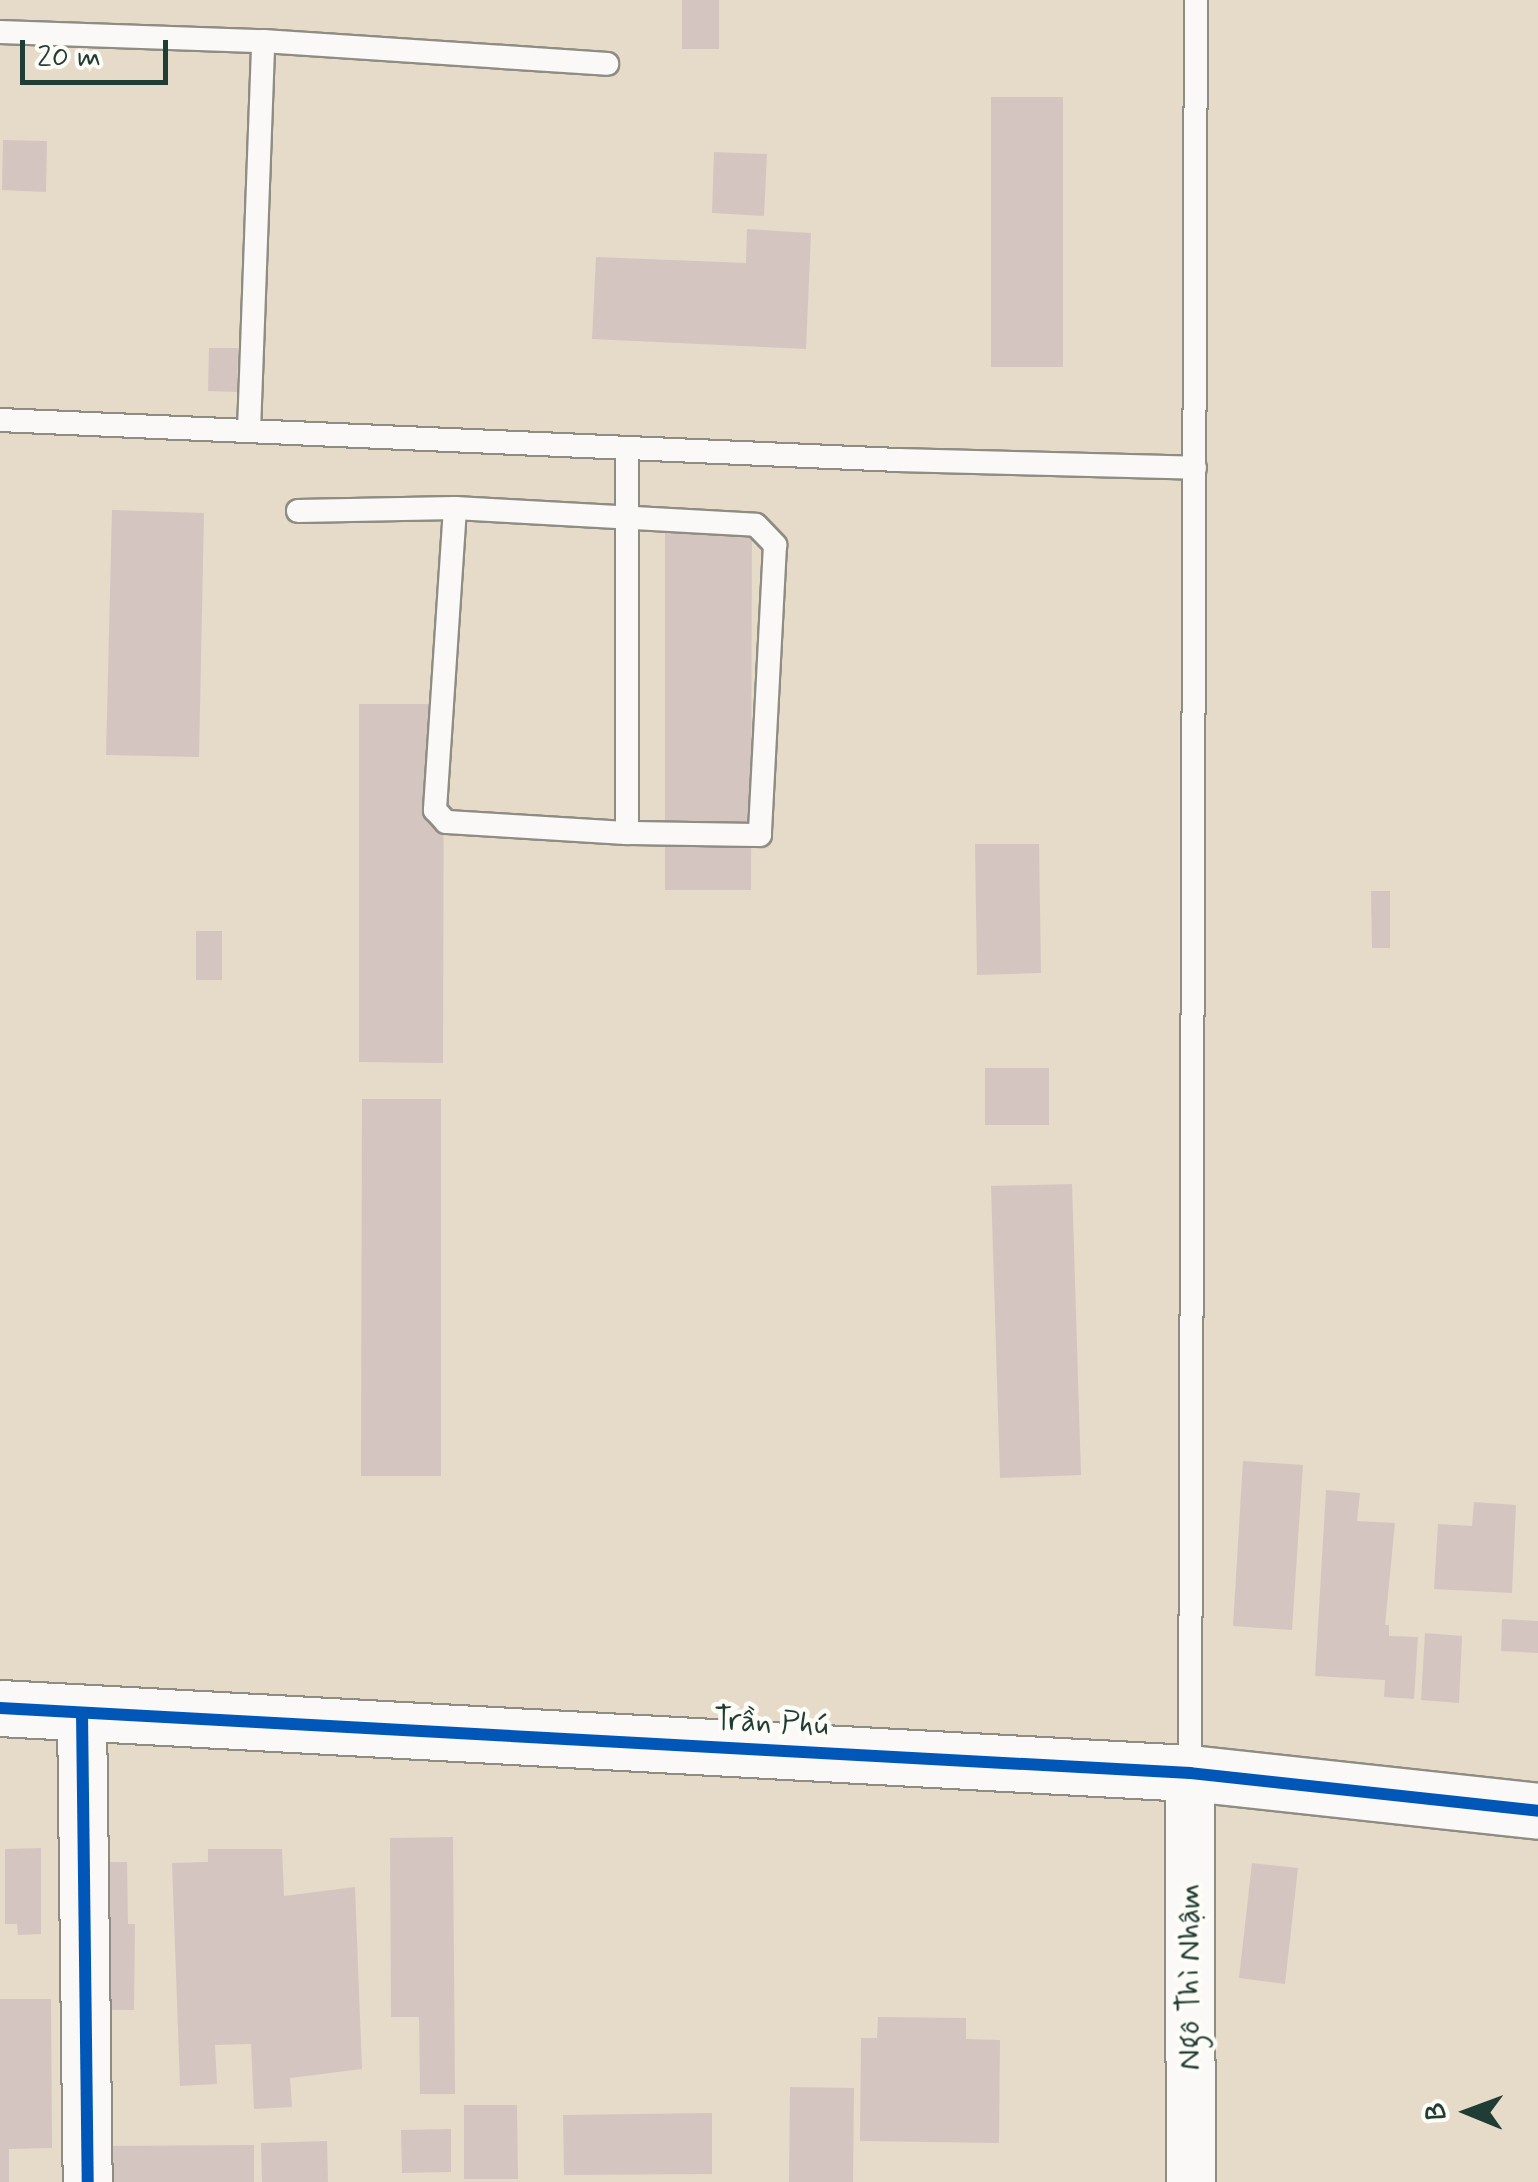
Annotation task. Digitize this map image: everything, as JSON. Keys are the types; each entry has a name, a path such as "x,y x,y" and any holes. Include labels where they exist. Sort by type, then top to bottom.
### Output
{"street":[{"name":"Trần Phú","path":"0,1708 1190,1773 1538,1811"},
{"path":"82,1712 88,2182"},
{"name":"Ngô Thì Nhậm","path":"1190,1773 1192,2182"}],"lane":[{"path":"1190,1773 1196,0"},
{"path":"0,32 263,41 606,64"},
{"path":"249,430 263,41"},
{"path":"0,420 1194,468"},
{"path":"627,448 627,834"},
{"path":"298,511 455,508 756,525 775,545 760,835 627,834 446,822 435,810 455,508"}],"building":[{"path":"682,0 719,0 719,49 682,49"},
{"path":"991,97 1063,97 1063,367 991,367"},
{"path":"3,140 47,141 46,192 2,190"},
{"path":"714,152 767,154 764,216 712,213"},
{"path":"747,229 811,233 806,349 592,339 596,257 746,263"},
{"path":"209,348 238,348 237,392 208,391"},
{"path":"112,510 204,513 199,757 106,755"},
{"path":"665,519 752,519 751,890 665,890"},
{"path":"359,704 444,704 443,1063 359,1062"},
{"path":"975,844 1039,844 1041,973 977,975"},
{"path":"1371,891 1390,891 1390,948 1372,948"},
{"path":"196,931 222,931 222,980 196,980"},
{"path":"985,1068 1049,1068 1049,1125 985,1125"},
{"path":"362,1099 441,1099 441,1476 361,1476"},
{"path":"1072,1184 1081,1475 1000,1478 991,1186"},
{"path":"1243,1461 1303,1465 1292,1630 1233,1626"},
{"path":"1326,1490 1360,1493 1357,1521 1395,1523 1385,1625 1389,1625 1389,1636 1418,1637 1414,1699 1384,1697 1385,1680 1315,1676"},
{"path":"1474,1502 1516,1505 1512,1593 1434,1589 1438,1524 1472,1526"},
{"path":"1502,1619 1538,1621 1538,1653 1501,1651"},
{"path":"1425,1633 1462,1636 1459,1703 1421,1700"},
{"path":"453,1837 455,2094 420,2094 419,2017 391,2017 390,1838"},
{"path":"41,1848 41,1934 18,1935 17,1924 5,1924 5,1849"},
{"path":"208,1849 282,1849 284,1896 355,1887 362,2069 290,2078 292,2107 254,2109 251,2044 215,2045 217,2084 180,2086 172,1863 208,1862"},
{"path":"101,1862 127,1862 128,1924 135,1924 134,2010 93,2010"},
{"path":"1252,1863 1298,1868 1285,1984 1239,1978"},
{"path":"0,1999 51,1999 52,2148 9,2149 9,2182 0,2182"},
{"path":"878,2017 966,2018 966,2039 1000,2040 999,2143 860,2141 861,2038 877,2038"},
{"path":"790,2087 854,2088 853,2182 789,2182"},
{"path":"464,2105 517,2105 518,2179 464,2179"},
{"path":"712,2113 712,2174 564,2175 563,2115"},
{"path":"451,2129 451,2172 402,2173 401,2130"},
{"path":"327,2141 328,2182 262,2182 261,2143"},
{"path":"254,2145 254,2182 97,2182 97,2146"}],"cycle path":[{"path":"0,1708 1190,1773 1538,1811"},
{"path":"82,1713 88,2182"}]}
